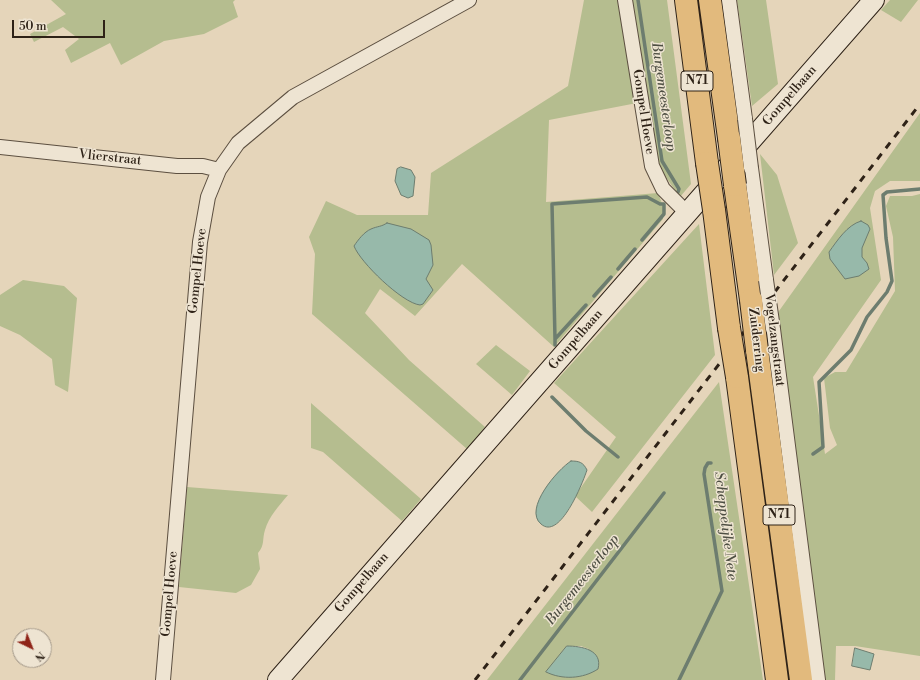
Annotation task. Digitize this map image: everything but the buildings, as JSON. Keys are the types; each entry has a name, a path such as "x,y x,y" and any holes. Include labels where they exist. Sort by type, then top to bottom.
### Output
{"highway":[{"name":"Zuiderring","path":"686,0 777,680"},
{"name":"Zuiderring","path":"710,0 801,680"}],"street":[{"name":"Gompel Hoeve","path":"163,680 200,242 208,197 219,170 238,143 293,97 470,0"},
{"name":"Gompel Hoeve","path":"625,0 652,166 663,189 687,213"},
{"name":"Vogelzangstraat","path":"729,0 818,680"},
{"name":"Gompelbaan","path":"278,680 874,0"},
{"name":"Vlierstraat","path":"0,146 177,166 203,166 219,170"}],"shaded area":[{"path":"51,0 235,0 233,2 238,17 204,34 164,41 121,65 110,43 71,63 65,50 79,39 63,27 34,42 30,34 66,14"},
{"path":"584,0 619,0 637,103 549,120 546,202 658,193 663,206 663,219 554,347 462,264 415,316 380,289 365,313 409,360 485,427 467,449 312,314 315,254 309,237 326,201 357,215 428,215 431,173 568,86"},
{"path":"632,0 667,0 691,184 680,197 660,169 656,156"},
{"path":"737,0 766,0 778,84 752,106"},
{"path":"890,0 918,0 901,22 881,10"},
{"path":"920,113 920,181 890,181 875,191 870,208 881,280 813,377 825,454 837,445 830,428 824,378 835,372 846,372 895,291 893,237 886,206 890,196 912,196 920,194 920,656 855,646 836,646 835,680 823,680 778,323 779,311"},
{"path":"760,154 777,175 798,243 774,275"},
{"path":"401,167 411,170 415,177 413,196 408,198 401,195 395,181 397,169"},
{"path":"861,221 868,225 870,229 862,248 862,257 867,263 869,269 859,276 845,279 830,259 829,252 839,238 851,226"},
{"path":"387,223 411,229 429,240 433,265 426,279 433,290 423,304 420,305 412,303 382,281 364,262 354,246 361,236 368,230"},
{"path":"699,224 715,355 592,512 575,496 616,437 554,383"},
{"path":"23,280 64,286 77,298 68,392 55,385 52,359 20,335 0,326 0,295"},
{"path":"496,345 530,371 512,395 476,364"},
{"path":"719,382 763,680 487,680","holes":["567,646 581,646 589,649 547,672"]},
{"path":"311,403 421,499 402,521 323,452 311,448"},
{"path":"571,461 580,462 587,470 570,508 563,518 556,524 548,527 541,524 537,517 536,509 539,500 551,480 565,465"},
{"path":"187,487 288,495 269,520 264,533 262,545 258,553 260,569 251,585 236,593 179,587"},
{"path":"567,646 590,650 597,657 599,663 598,669 586,675 572,677 552,675 546,672"},
{"path":"855,648 874,654 870,670 852,666"}],"waterway":[{"name":"Burgemeesterloop","path":"638,0 662,161 679,189 678,192"},
{"name":"Scheppelijke Nete","path":"813,454 823,447 819,382 851,350 867,317 887,292 892,281 886,238 883,195 887,192 920,189"},
{"path":"555,339 552,204 647,197 660,204 664,204 664,214 642,240"},
{"name":"Burgemeesterloop","path":"618,269 635,249"},
{"name":"Burgemeesterloop","path":"594,296 611,277"},
{"name":"Burgemeesterloop","path":"555,345 555,339 586,305"},
{"name":"Burgemeesterloop","path":"552,397 586,431 618,457"},
{"name":"Scheppelijke Nete","path":"679,680 722,591 704,474 708,463 711,463"},
{"name":"Burgemeesterloop","path":"520,680 664,493"}],"railway":[{"path":"475,680 920,104"}]}
